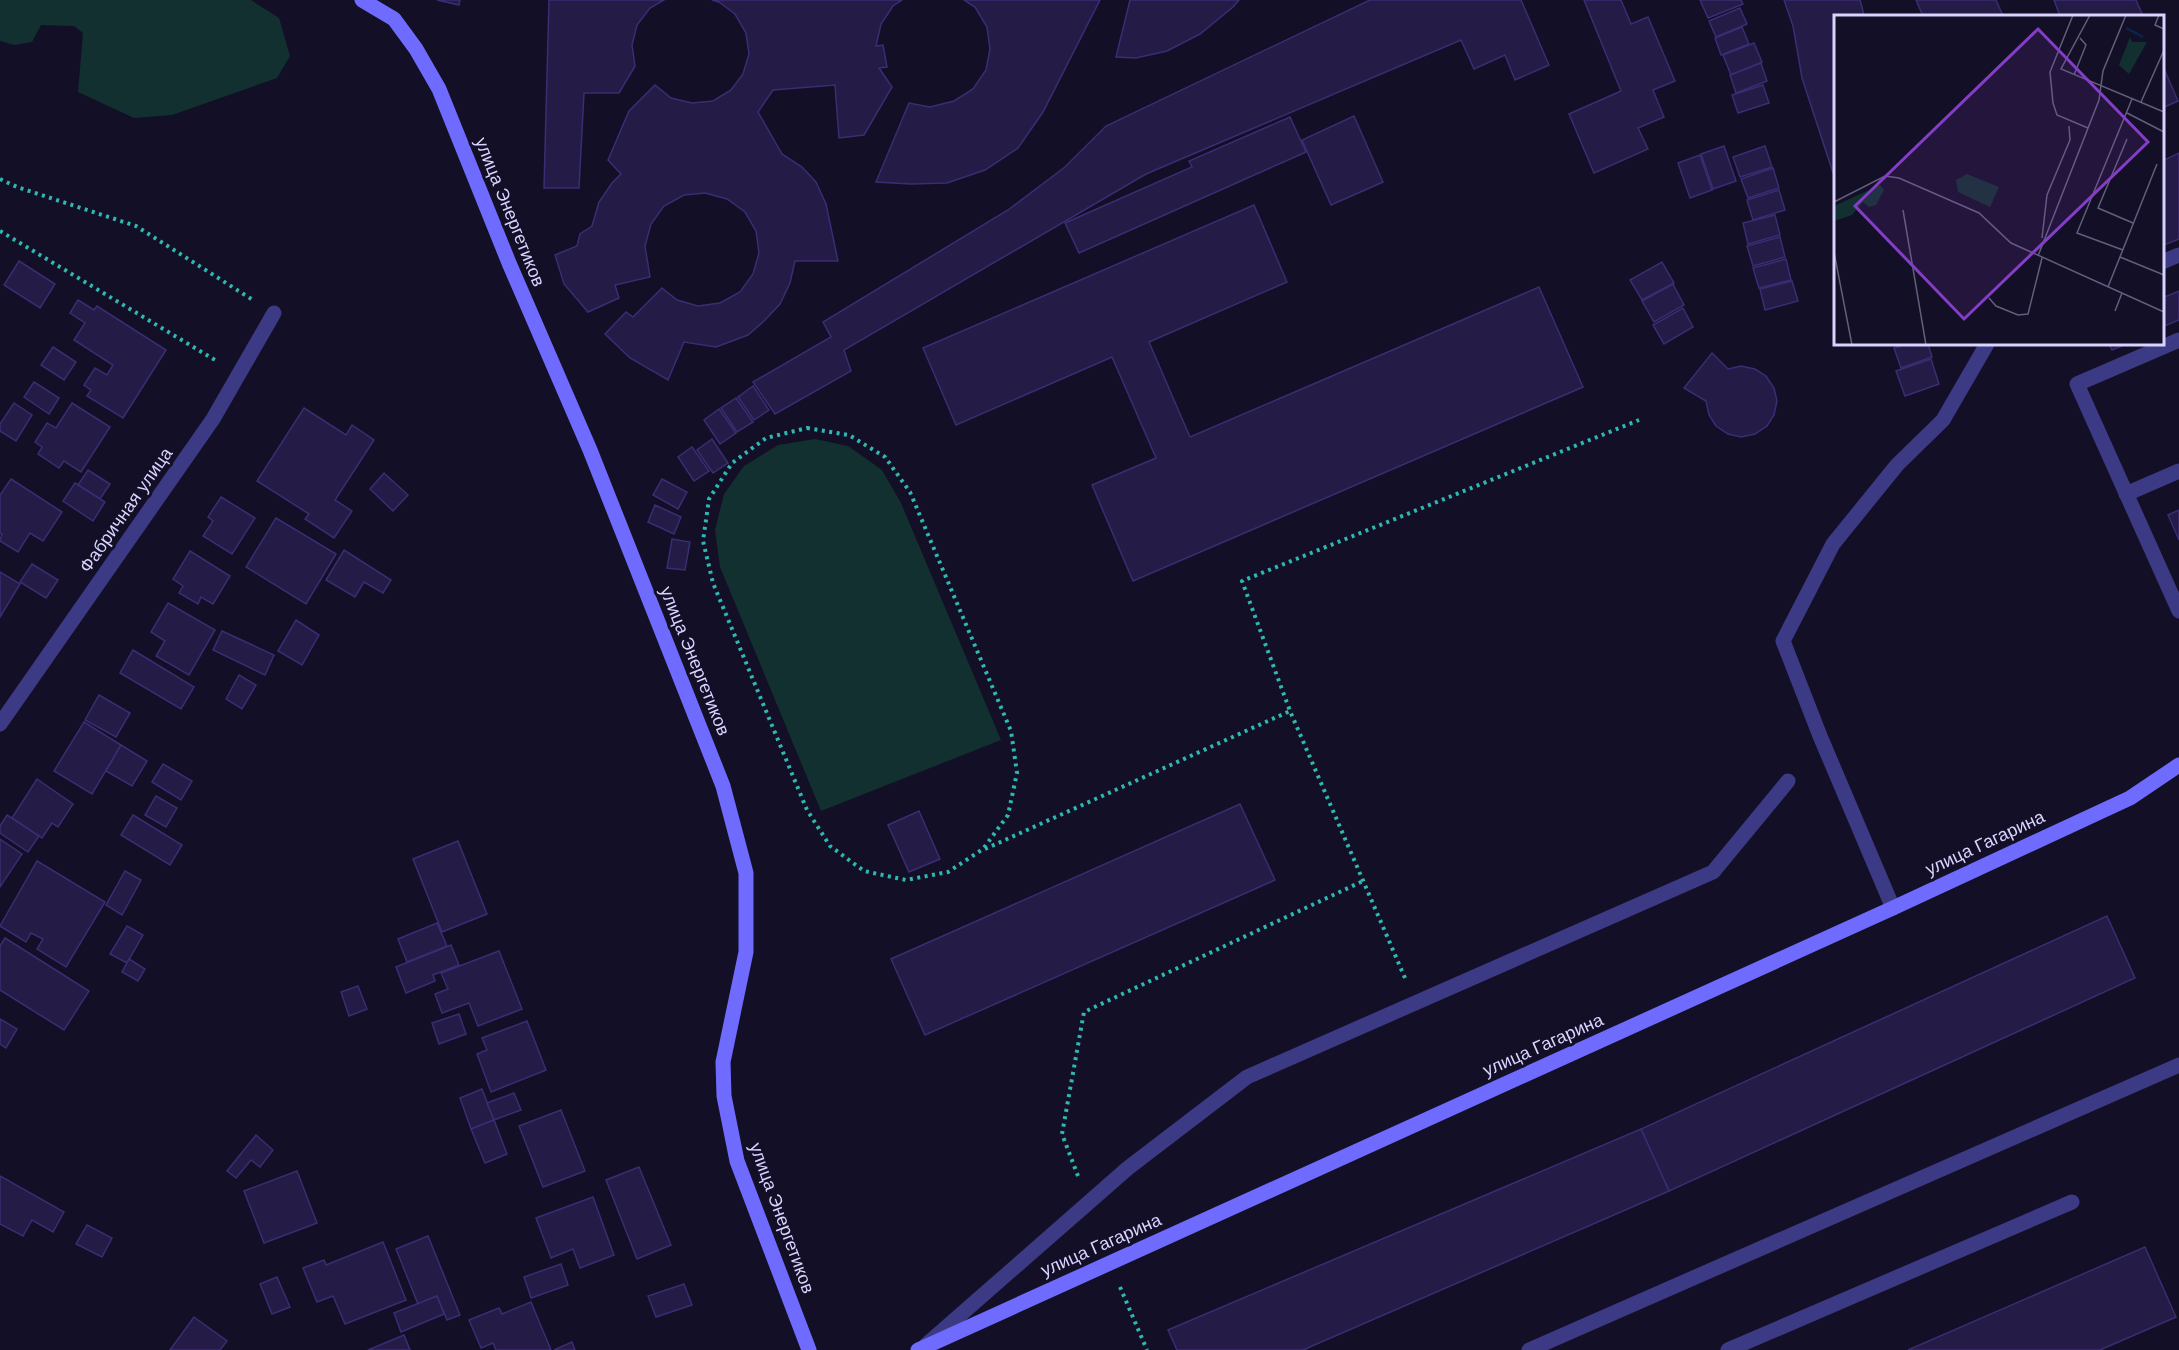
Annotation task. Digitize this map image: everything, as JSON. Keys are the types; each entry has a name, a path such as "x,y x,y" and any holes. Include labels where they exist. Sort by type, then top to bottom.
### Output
{"street":[{"name":"улица Энергетиков","path":"362,0 394,19 416,49 439,89 509,262 590,450 723,786 746,873 746,952 723,1062 724,1096 737,1161 809,1350"},
{"path":"2164,262 2179,255"},
{"name":"Фабричная улица","path":"0,724 213,419 274,313"},
{"path":"2179,340 2076,384 2179,611"},
{"path":"1893,908 1820,736 1783,641 1833,544 1897,465 1943,420 1986,345"},
{"path":"2126,494 2179,471"},
{"name":"улица Гагарина","path":"921,1348 1893,908 2130,798 2179,765"},
{"path":"921,1348 1128,1168 1247,1077 1713,872 1788,781"},
{"path":"1529,1350 2179,1065"},
{"path":"1728,1350 2072,1202"}],"path":[{"path":"0,179 17,187 136,226 274,313"},
{"path":"0,231 240,375"},
{"path":"1416,1003 1290,711 1242,581 1639,420"},
{"path":"983,849 1008,815 1017,773 1011,731 910,492 885,457 849,435 807,428 766,438 732,463 715,490 709,500 703,541 713,583 807,810 830,846 864,871 906,880 948,872 983,849 1290,711"},
{"path":"1062,1134 1084,1012 1364,881"},
{"path":"1110,1262 1147,1350"}],"green space":[{"path":"0,0 251,0 279,18 290,56 277,78 172,115 134,118 78,92 83,33 74,26 41,25 32,42 14,45 0,41"},
{"path":"815,439 848,446 882,470 901,503 1001,740 821,811 720,567 715,530 724,494 744,466 778,445"}],"building":[{"path":"437,0 460,0 459,5"},
{"path":"549,0 664,0 650,8 637,25 632,45 635,66 619,93 584,93 579,188 544,188"},
{"path":"712,0 902,0 893,6 881,24 876,46 883,45 887,67 879,68 892,87 864,135 839,138 835,85 773,90 758,112 782,154 802,167 816,182 826,204 838,261 795,261 790,283 780,304 765,320 748,335 716,347 684,342 668,380 630,358 605,334 626,312 633,317 662,288 677,300 698,306 720,303 740,292 753,274 759,253 756,231 745,212 727,199 705,193 684,195 664,206 651,224 645,246 650,277 615,285 619,298 588,312 564,284 555,255 577,246 580,234 592,226 599,202 621,174 608,160 629,111 655,85 671,98 692,103 713,101 731,90 743,74 749,54 746,33 735,14 719,2"},
{"path":"964,0 1100,0 1043,112 1018,148 985,170 947,183 876,182 909,103 930,107 954,101 973,89 986,70 990,49 987,27 975,7"},
{"path":"1130,0 1239,0 1200,34 1167,51 1136,58 1116,57"},
{"path":"1370,0 1521,0 1549,65 1515,80 1505,55 1474,69 1461,40 1146,174 844,350 851,371 775,414 753,382 831,337 823,322 1008,210 1065,167 1106,126"},
{"path":"1584,0 1621,0 1631,24 1648,17 1675,81 1653,90 1664,117 1638,128 1648,149 1594,173 1569,114 1621,91"},
{"path":"1700,0 1741,0 1743,4 1708,18"},
{"path":"1784,0 1860,0 1864,15 1834,15 1834,176 1802,78 1793,26"},
{"path":"1916,0 1996,0 2003,15 1923,15"},
{"path":"2054,0 2136,0 2143,15 2060,15"},
{"path":"1740,8 1747,24 1716,37 1709,21"},
{"path":"1742,27 1749,44 1721,55 1715,38"},
{"path":"1754,43 1762,62 1731,75 1723,55"},
{"path":"1761,63 1767,81 1736,93 1730,75"},
{"path":"2164,69 2178,101 2164,107"},
{"path":"1763,85 1769,103 1738,113 1732,95"},
{"path":"1354,116 1383,182 1331,205 1302,140"},
{"path":"1290,117 1306,152 1079,253 1065,223 1192,167 1189,161"},
{"path":"1724,146 1736,181 1713,189 1701,154"},
{"path":"1765,146 1772,167 1740,177 1733,157"},
{"path":"2179,153 2179,239 2164,245 2164,160"},
{"path":"1700,155 1712,190 1690,198 1678,163"},
{"path":"1773,168 1779,188 1748,198 1741,179"},
{"path":"1779,190 1785,210 1753,220 1747,200"},
{"path":"1254,205 1287,282 1149,342 1190,437 1539,287 1583,387 1133,581 1092,485 1156,458 1112,357 956,425 923,348"},
{"path":"1775,215 1780,235 1748,244 1743,223"},
{"path":"1780,237 1785,257 1753,266 1747,246"},
{"path":"1786,259 1791,280 1759,288 1753,268"},
{"path":"19,261 55,284 40,308 4,285"},
{"path":"1662,262 1674,283 1642,300 1630,280"},
{"path":"1792,281 1798,301 1765,310 1760,289"},
{"path":"1673,284 1684,305 1654,322 1642,301"},
{"path":"2179,291 2179,320 2164,326 2164,297"},
{"path":"78,300 94,310 97,306 166,350 123,418 87,396 91,390 84,385 95,368 107,375 113,365 74,340 85,323 70,313"},
{"path":"1683,308 1693,327 1664,344 1653,325"},
{"path":"1904,345 1928,345 1932,357 1901,368 1894,348"},
{"path":"2110,345 2124,345 2112,350"},
{"path":"53,347 76,362 64,380 41,365"},
{"path":"1712,353 1728,369 1741,366 1755,369 1766,376 1774,388 1777,401 1774,415 1767,426 1755,434 1741,437 1728,434 1716,426 1709,415 1706,401 1684,388"},
{"path":"1931,359 1939,384 1905,396 1896,371"},
{"path":"34,382 59,398 49,414 24,397"},
{"path":"753,386 769,410 754,420 738,397"},
{"path":"736,398 753,422 737,432 721,408"},
{"path":"14,403 32,415 16,441 0,431 0,424"},
{"path":"72,403 110,427 81,472 64,461 59,468 38,454 42,447 35,442 47,423 56,428"},
{"path":"304,408 346,435 352,425 374,440 335,500 352,511 334,538 305,519 309,514 257,481"},
{"path":"719,409 736,433 720,444 704,420"},
{"path":"712,439 728,463 713,473 697,450"},
{"path":"692,447 709,471 694,481 678,457"},
{"path":"88,470 110,484 100,499 78,485"},
{"path":"384,473 408,495 393,511 370,489"},
{"path":"11,479 62,512 43,541 30,533 18,552 0,541 2,534 0,533 0,495"},
{"path":"662,479 687,492 678,509 653,495"},
{"path":"75,483 105,502 93,521 63,501"},
{"path":"221,497 255,518 232,554 203,536 213,521 208,517"},
{"path":"655,505 681,517 674,534 648,522"},
{"path":"2179,510 2179,540 2168,515"},
{"path":"276,518 336,554 306,604 246,567"},
{"path":"672,539 690,542 685,570 667,568"},
{"path":"344,550 391,580 383,593 364,582 355,597 326,580"},
{"path":"190,551 230,576 213,604 201,597 198,604 179,593 183,586 173,579"},
{"path":"32,564 58,580 46,598 20,582"},
{"path":"0,572 20,584 0,617"},
{"path":"168,603 215,630 189,675 156,656 165,641 151,632"},
{"path":"296,620 319,635 302,665 278,651"},
{"path":"222,631 274,655 265,675 213,650"},
{"path":"133,650 194,687 181,709 120,673"},
{"path":"239,675 256,685 242,709 226,699"},
{"path":"99,695 130,713 116,737 85,720"},
{"path":"84,722 121,745 92,794 54,771"},
{"path":"121,745 147,761 132,786 106,771"},
{"path":"163,764 192,781 181,800 152,782"},
{"path":"37,779 73,804 58,827 52,823 42,838 12,818"},
{"path":"156,796 177,808 166,827 145,815"},
{"path":"1240,804 1275,880 925,1035 891,959"},
{"path":"919,811 940,859 909,872 888,825"},
{"path":"7,815 39,836 28,852 0,833 0,826"},
{"path":"133,815 182,845 170,865 121,835"},
{"path":"0,839 22,854 0,887"},
{"path":"458,841 487,914 442,932 413,859"},
{"path":"37,861 105,902 66,967 37,949 43,939 31,933 26,942 0,926"},
{"path":"125,871 141,880 122,915 106,905"},
{"path":"2107,916 2135,978 1669,1191 1641,1129"},
{"path":"437,923 447,946 407,962 398,939"},
{"path":"127,926 143,935 127,963 110,954"},
{"path":"5,938 89,991 64,1030 0,990 0,946"},
{"path":"451,945 459,965 433,975 435,981 406,993 396,967"},
{"path":"499,951 522,1009 478,1026 469,1003 442,1013 435,994 448,989 441,973"},
{"path":"129,959 145,969 138,981 122,972"},
{"path":"358,986 367,1009 349,1016 341,992"},
{"path":"459,1014 466,1034 439,1044 432,1023"},
{"path":"0,1019 17,1029 6,1048 0,1044"},
{"path":"527,1021 546,1070 491,1092 477,1054 487,1050 482,1038"},
{"path":"482,1089 494,1120 471,1129 460,1098"},
{"path":"514,1093 521,1110 494,1120 487,1103"},
{"path":"561,1110 585,1171 543,1187 519,1126"},
{"path":"494,1120 507,1154 485,1163 471,1129"},
{"path":"1641,1129 1669,1191 1303,1350 1177,1350 1168,1330"},
{"path":"256,1135 273,1150 260,1167 251,1160 236,1178 227,1171"},
{"path":"639,1167 671,1245 637,1259 606,1180"},
{"path":"297,1171 317,1223 264,1243 244,1191"},
{"path":"0,1176 64,1212 53,1232 32,1220 23,1236 0,1224"},
{"path":"593,1197 614,1255 580,1268 573,1249 551,1258 536,1218"},
{"path":"87,1225 112,1238 102,1257 76,1244"},
{"path":"428,1236 460,1315 447,1320 437,1296 418,1304 396,1249"},
{"path":"383,1242 406,1300 345,1324 333,1296 317,1302 303,1268 324,1260 326,1265"},
{"path":"2145,1247 2176,1317 2100,1350 1908,1350"},
{"path":"561,1264 568,1285 531,1298 524,1277"},
{"path":"277,1277 290,1307 272,1314 260,1284"},
{"path":"684,1284 692,1305 656,1317 648,1296"},
{"path":"437,1296 444,1314 401,1332 394,1313"},
{"path":"531,1302 551,1350 496,1350 493,1343 481,1348 469,1320 499,1308 502,1314"},
{"path":"194,1317 227,1341 220,1350 170,1350"},
{"path":"404,1335 410,1350 368,1350"},
{"path":"572,1342 575,1350 554,1350"}]}
